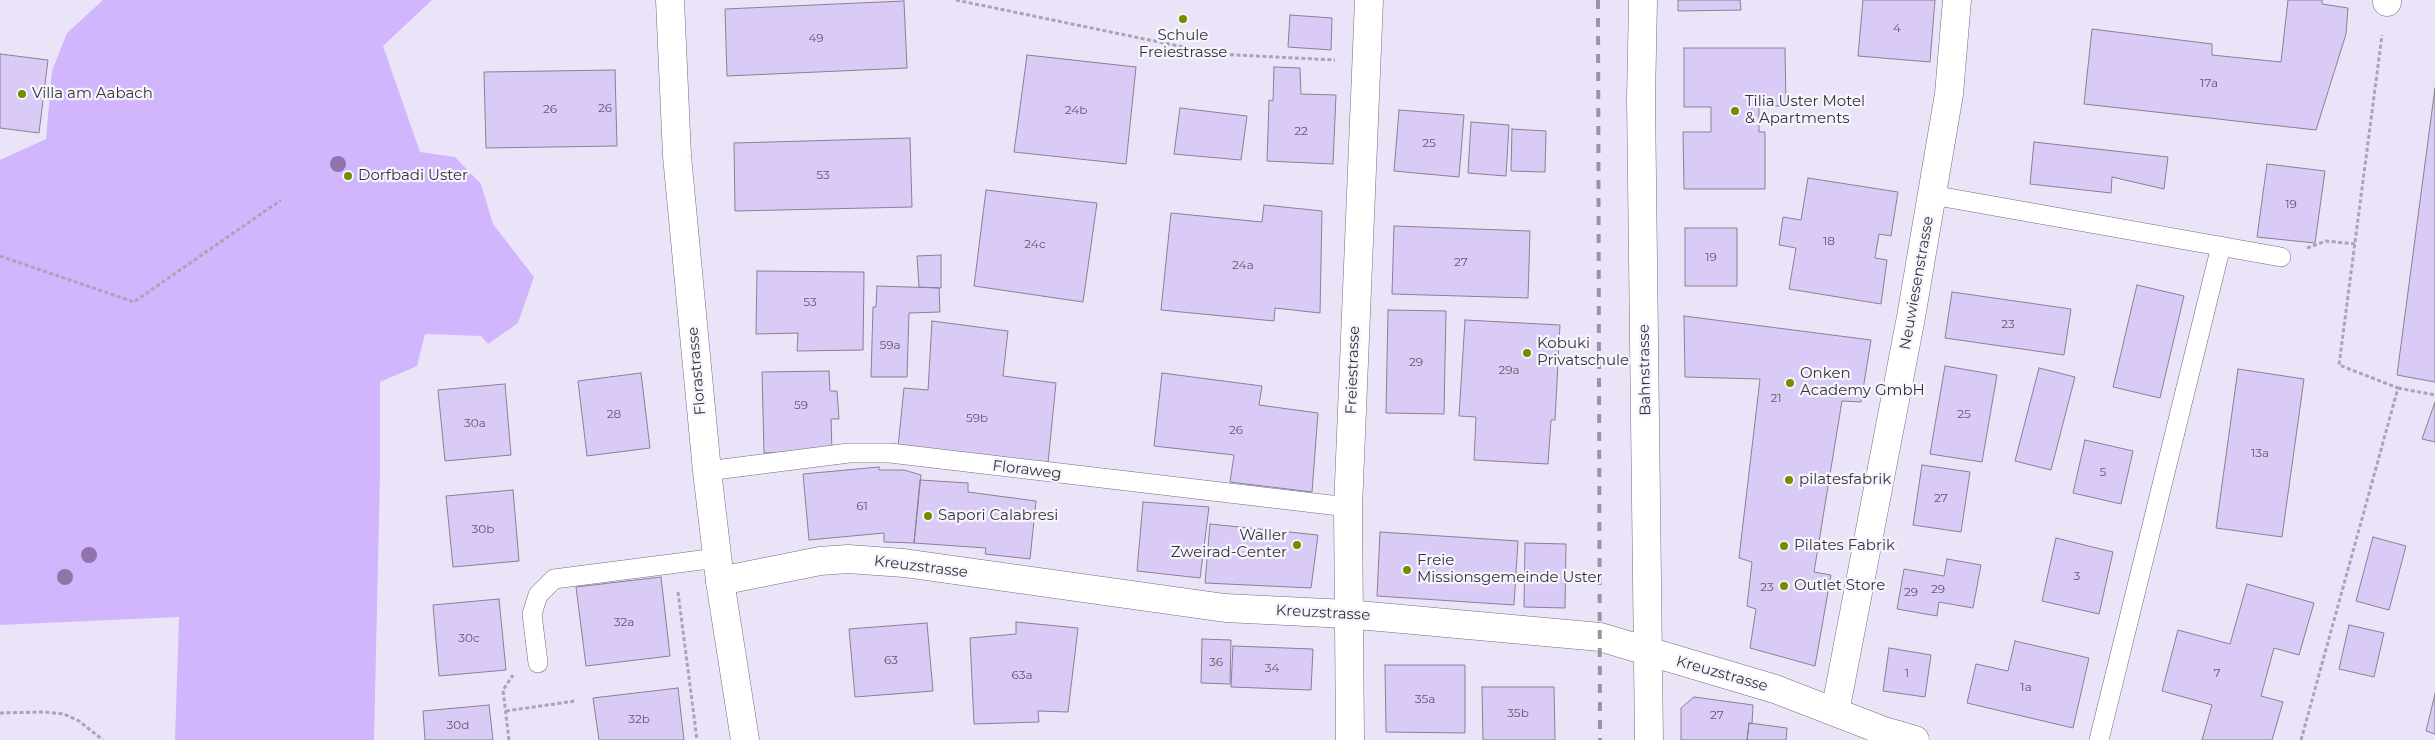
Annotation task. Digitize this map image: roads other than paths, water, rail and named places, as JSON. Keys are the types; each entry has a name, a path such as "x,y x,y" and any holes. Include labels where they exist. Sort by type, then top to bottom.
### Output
{"street":[{"name":"Florastrasse","path":"670,0 677,156 707,471 718,569 745,740"},
{"name":"Freiestrasse","path":"1350,740 1347,614 1348,508 1368,0"},
{"name":"Bahnstrasse","path":"1643,0 1641,99 1650,740"},
{"name":"Neuwiesenstrasse","path":"1835,712 1911,317 1932,195 1949,94 1957,0"},
{"name":"Kreuzstrasse","path":"718,569 848,559 904,563 1225,608 1347,614 1600,637 1649,654 1775,690 1884,731 1915,740"}],"lane":[{"path":"1932,195 2281,257"},
{"path":"2099,740 2221,246"},
{"name":"Floraweg","path":"707,471 849,453 890,453 1348,508"},
{"path":"538,663 532,614 538,595 554,578 674,563 718,569"}],"railway":[{"path":"1598,0 1600,740"}],"place":[{"name":"Schule Freiestrasse","path":"1183,19"},
{"name":"Villa am Aabach","path":"22,94"},
{"name":"Tilia Uster Motel & Apartments","path":"1735,111"},
{"name":"Dorfbadi Uster","path":"348,176"},
{"name":"Kobuki Privatschule","path":"1527,353"},
{"name":"Onken Academy GmbH","path":"1790,383"},
{"name":"pilatesfabrik","path":"1789,480"},
{"name":"Sapori Calabresi","path":"928,516"},
{"name":"Waller Zweirad-Center","path":"1297,545"},
{"name":"Pilates Fabrik","path":"1784,546"},
{"name":"Freie Missionsgemeinde Uster","path":"1407,570"},
{"name":"Outlet Store","path":"1784,586"}]}
